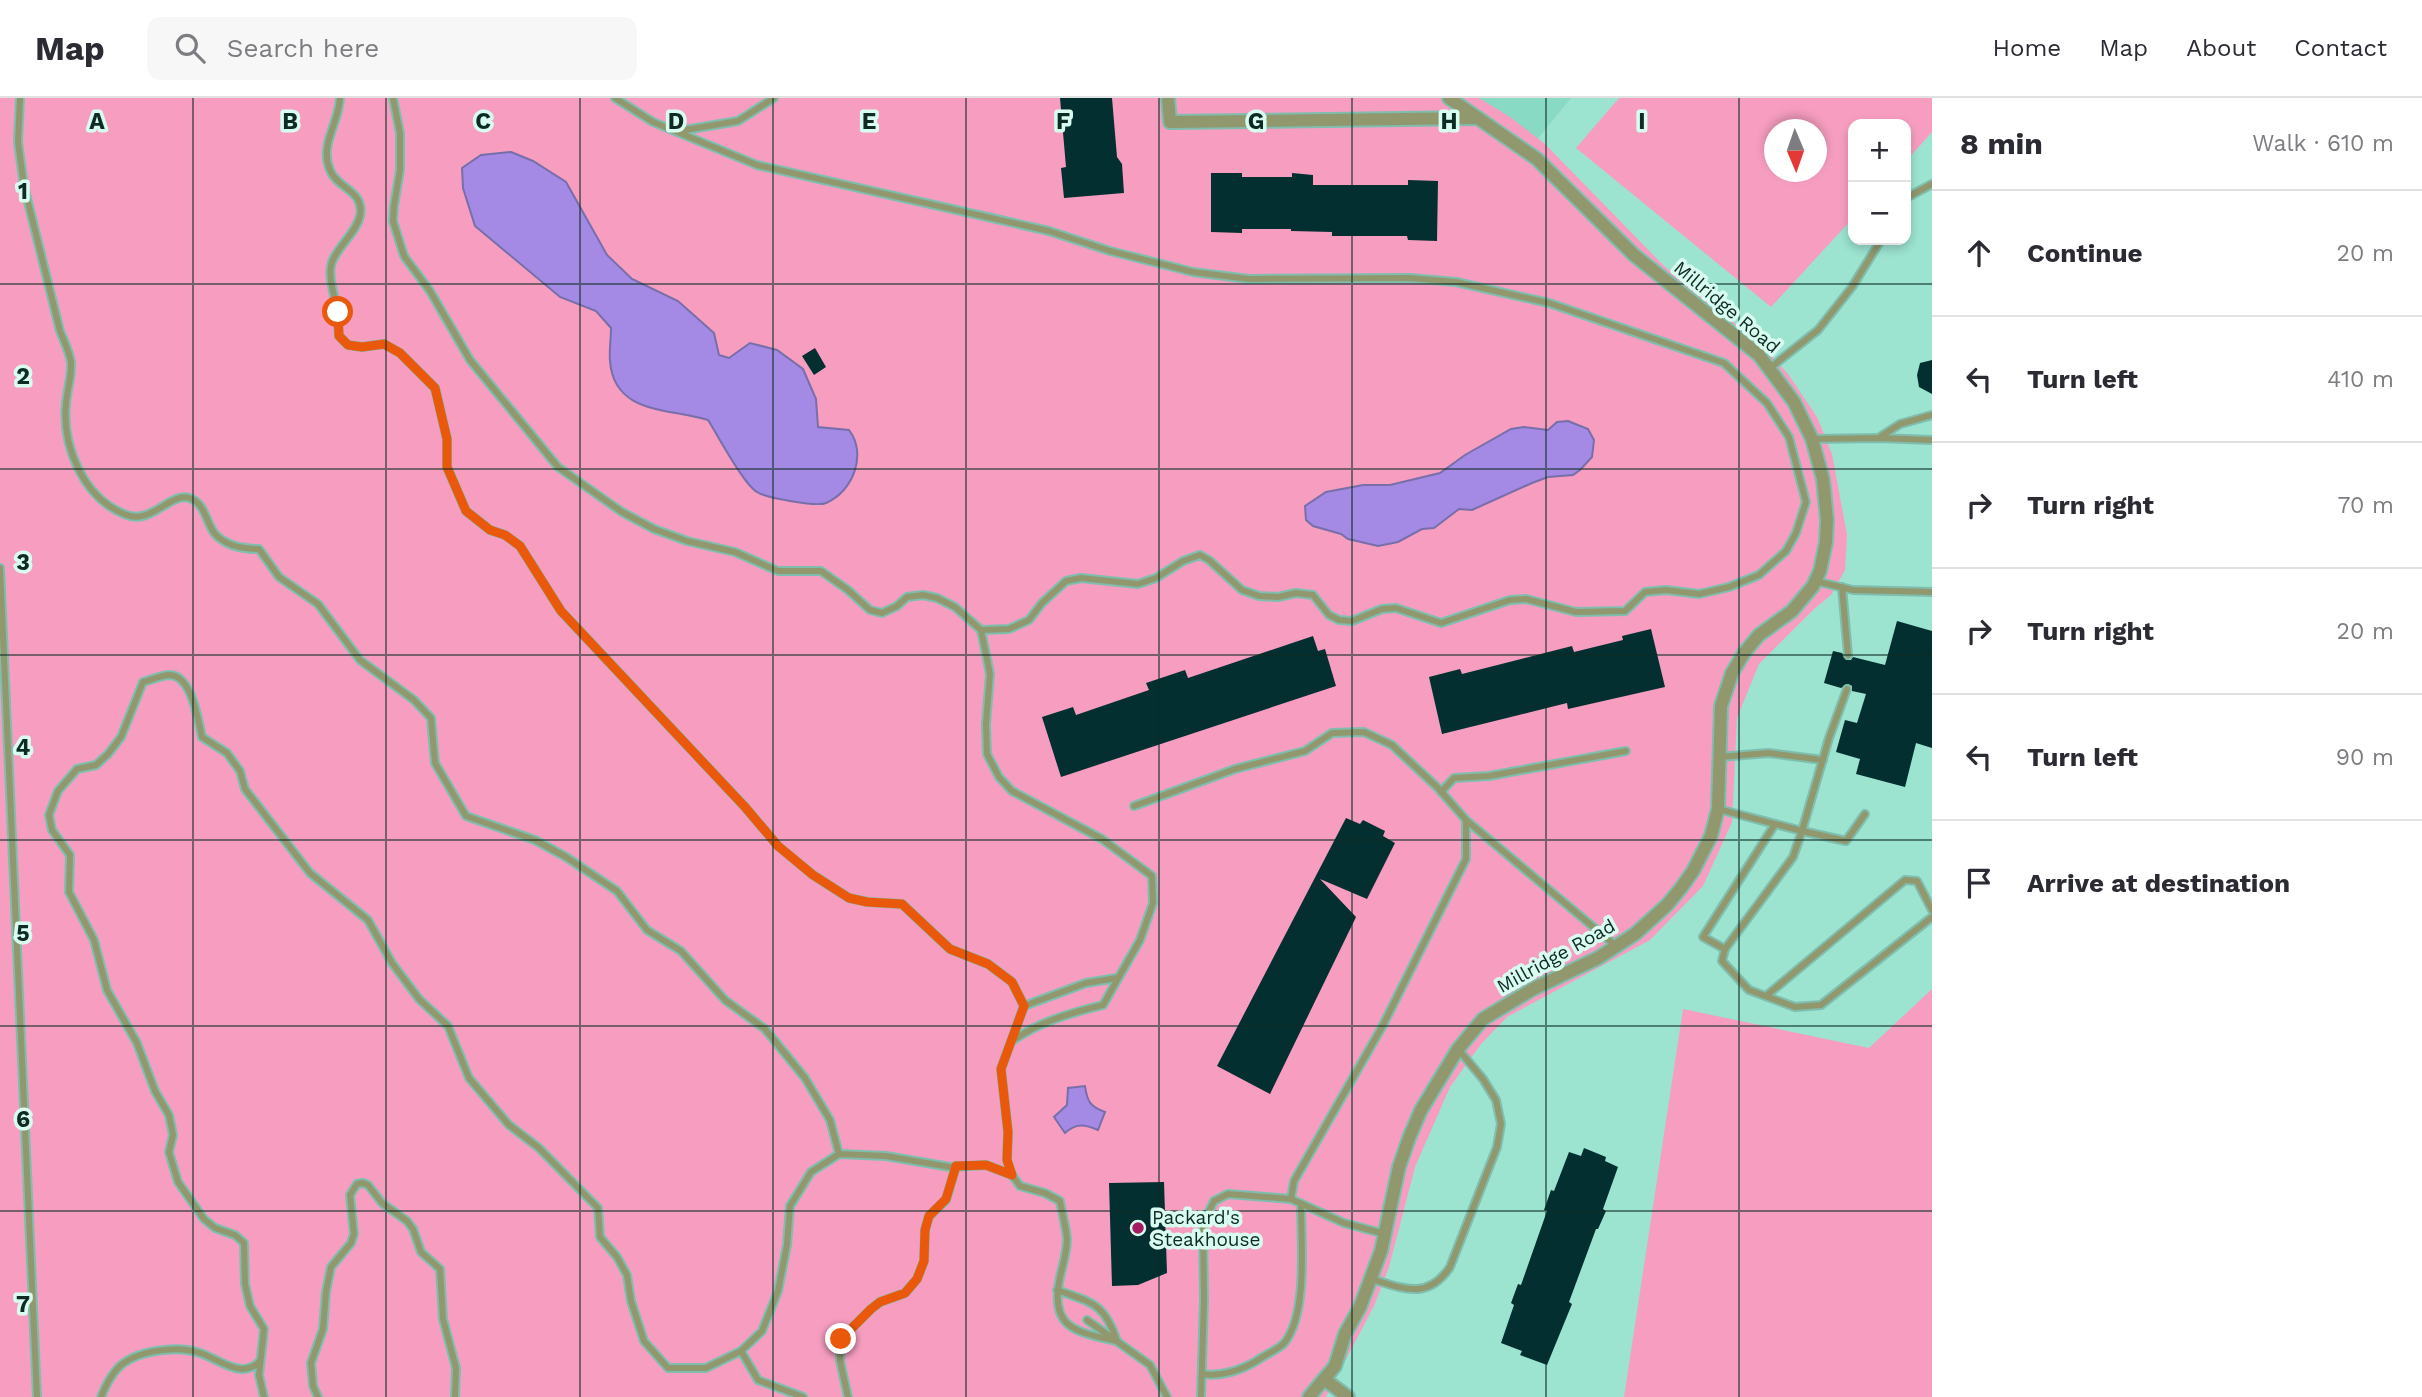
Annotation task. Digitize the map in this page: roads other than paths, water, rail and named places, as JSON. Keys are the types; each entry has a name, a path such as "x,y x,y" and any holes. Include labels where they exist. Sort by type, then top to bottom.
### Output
{"street":[{"path":"1167,98 1170,122 1479,118"},
{"name":"Millridge Road","path":"1309,1397 1335,1366 1371,1279 1385,1234 1399,1167 1409,1138 1458,1049 1483,1020 1533,989 1618,947 1652,920 1681,888 1704,852 1718,809 1721,706 1732,673 1759,635 1804,599 1815,581 1825,554 1827,520 1823,479 1812,439 1794,401 1770,368 1759,355 1634,255 1537,159 1449,98"},
{"path":"1324,1379 1348,1397"}],"lane":[{"path":"20,98 18,142 23,186 60,331 69,353 70,374 65,406 70,454 86,481 106,506 127,516 153,514 173,499 182,496 194,500 204,511 214,533 226,542 245,549 259,549 279,578 318,604 360,660 414,700 431,718 435,763 466,816 535,840 617,891 648,930 681,951 725,1000 765,1029 805,1078 830,1119 839,1154"},
{"path":"340,98 340,109 325,148 328,168 335,181 353,191 360,203 360,217 332,261 331,279 338,312 339,336 348,345 362,347 384,344 400,353 435,388 447,439 447,467 466,511 490,530 505,535 520,546 561,611 745,807 778,846 813,875 849,898 902,904 950,949 988,964 1012,982 1024,1006 1001,1069 1008,1132 1007,1160 1012,1175 1020,1186 1045,1193 1060,1201 1067,1240 1057,1290 1060,1313 1068,1327 1087,1335 1117,1341"},
{"path":"393,98 400,133 400,170 393,221 404,256 430,291 470,360 558,467 622,512 654,529 687,541 735,552 778,571 821,571 870,610 882,613 908,597 923,595 937,598 955,607 981,631 990,674 986,724 988,754 999,777 1012,792 1102,839 1152,876 1153,903 1140,940 1103,1005 1053,1019 1029,1029 1010,1042"},
{"path":"615,98 653,122 757,165 1049,231 1110,251 1193,272 1250,279 1410,278 1444,281 1549,303 1724,363 1767,403 1789,437 1806,502 1796,533 1786,551 1759,575 1729,587 1699,594 1666,590 1645,592 1625,611 1576,612 1526,598 1510,600 1441,623 1396,608 1382,609 1352,621 1339,620 1329,615 1314,595 1296,593 1278,597 1259,596 1242,590 1200,555 1183,561 1156,578 1138,584 1081,578 1066,582 1042,603 1029,620 1009,629 981,631"},
{"path":"677,132 738,121 774,98"},
{"path":"1911,195 1932,184"},
{"path":"1770,368 1818,330 1852,287 1878,245"},
{"path":"1878,438 1900,424 1932,415"},
{"path":"1812,439 1932,440"},
{"path":"0,568 37,1397"},
{"path":"1815,581 1890,593 1932,592"},
{"path":"1842,587 1848,655"},
{"path":"264,1397 260,1385 260,1360 264,1329 250,1306 244,1243 235,1235 215,1228 204,1219 178,1182 169,1152 173,1135 169,1115 155,1091 136,1043 107,990 94,940 69,892 70,855 51,830 49,815 58,791 77,769 96,765 121,737 143,682 171,675 182,680 192,696 202,737 227,753 240,771 245,789 310,873 368,919 392,963 419,999 448,1026 469,1078 509,1125 539,1148 597,1208 600,1237 617,1257 627,1275 631,1301 644,1341 668,1368 706,1368 741,1351 762,1331 778,1291 787,1245 790,1206 811,1172 839,1154 886,1156 956,1166 986,1165 1012,1175"},
{"path":"1847,689 1793,857 1725,949 1721,961 1749,990 1795,1007 1821,1005 1932,917"},
{"path":"1134,806 1235,769 1305,751 1332,733 1364,732 1392,745 1466,820 1618,947"},
{"path":"1441,792 1454,778 1489,776 1626,751"},
{"path":"1720,757 1768,753 1823,760"},
{"path":"1718,809 1846,841 1865,814"},
{"path":"1291,1199 1294,1181 1382,1027 1466,859 1466,820"},
{"path":"1725,949 1703,937 1775,824"},
{"path":"1766,996 1905,880 1917,881 1932,910"},
{"path":"1024,1006 1086,983 1116,978"},
{"path":"1371,1279 1405,1289 1424,1289 1443,1277 1450,1267 1497,1147 1502,1124 1496,1100 1483,1079 1458,1049"},
{"path":"848,1397 840,1361 841,1339 871,1309 880,1302 905,1293 917,1279 924,1261 925,1230 929,1216 946,1199 956,1166"},
{"path":"318,1397 313,1386 311,1363 323,1329 328,1277 334,1261 351,1243 354,1234 351,1195 357,1184 363,1183 368,1185 382,1203 407,1221 413,1229 421,1252 432,1259 440,1269 443,1319 456,1368 455,1397"},
{"path":"1201,1397 1203,1224 1214,1201 1228,1194 1291,1199 1343,1223 1385,1234"},
{"path":"1202,1374 1212,1376 1245,1368 1284,1343 1293,1326 1300,1302 1301,1203"},
{"path":"1057,1290 1092,1302 1110,1320 1117,1341"},
{"path":"1087,1320 1150,1365 1167,1397"},
{"path":"101,1397 118,1368 127,1361 152,1352 188,1350 243,1369 253,1367 260,1360"},
{"path":"741,1351 758,1380 803,1397"}],"place":[{"name":"Packard's Steakhouse","path":"1138,1228"}]}
